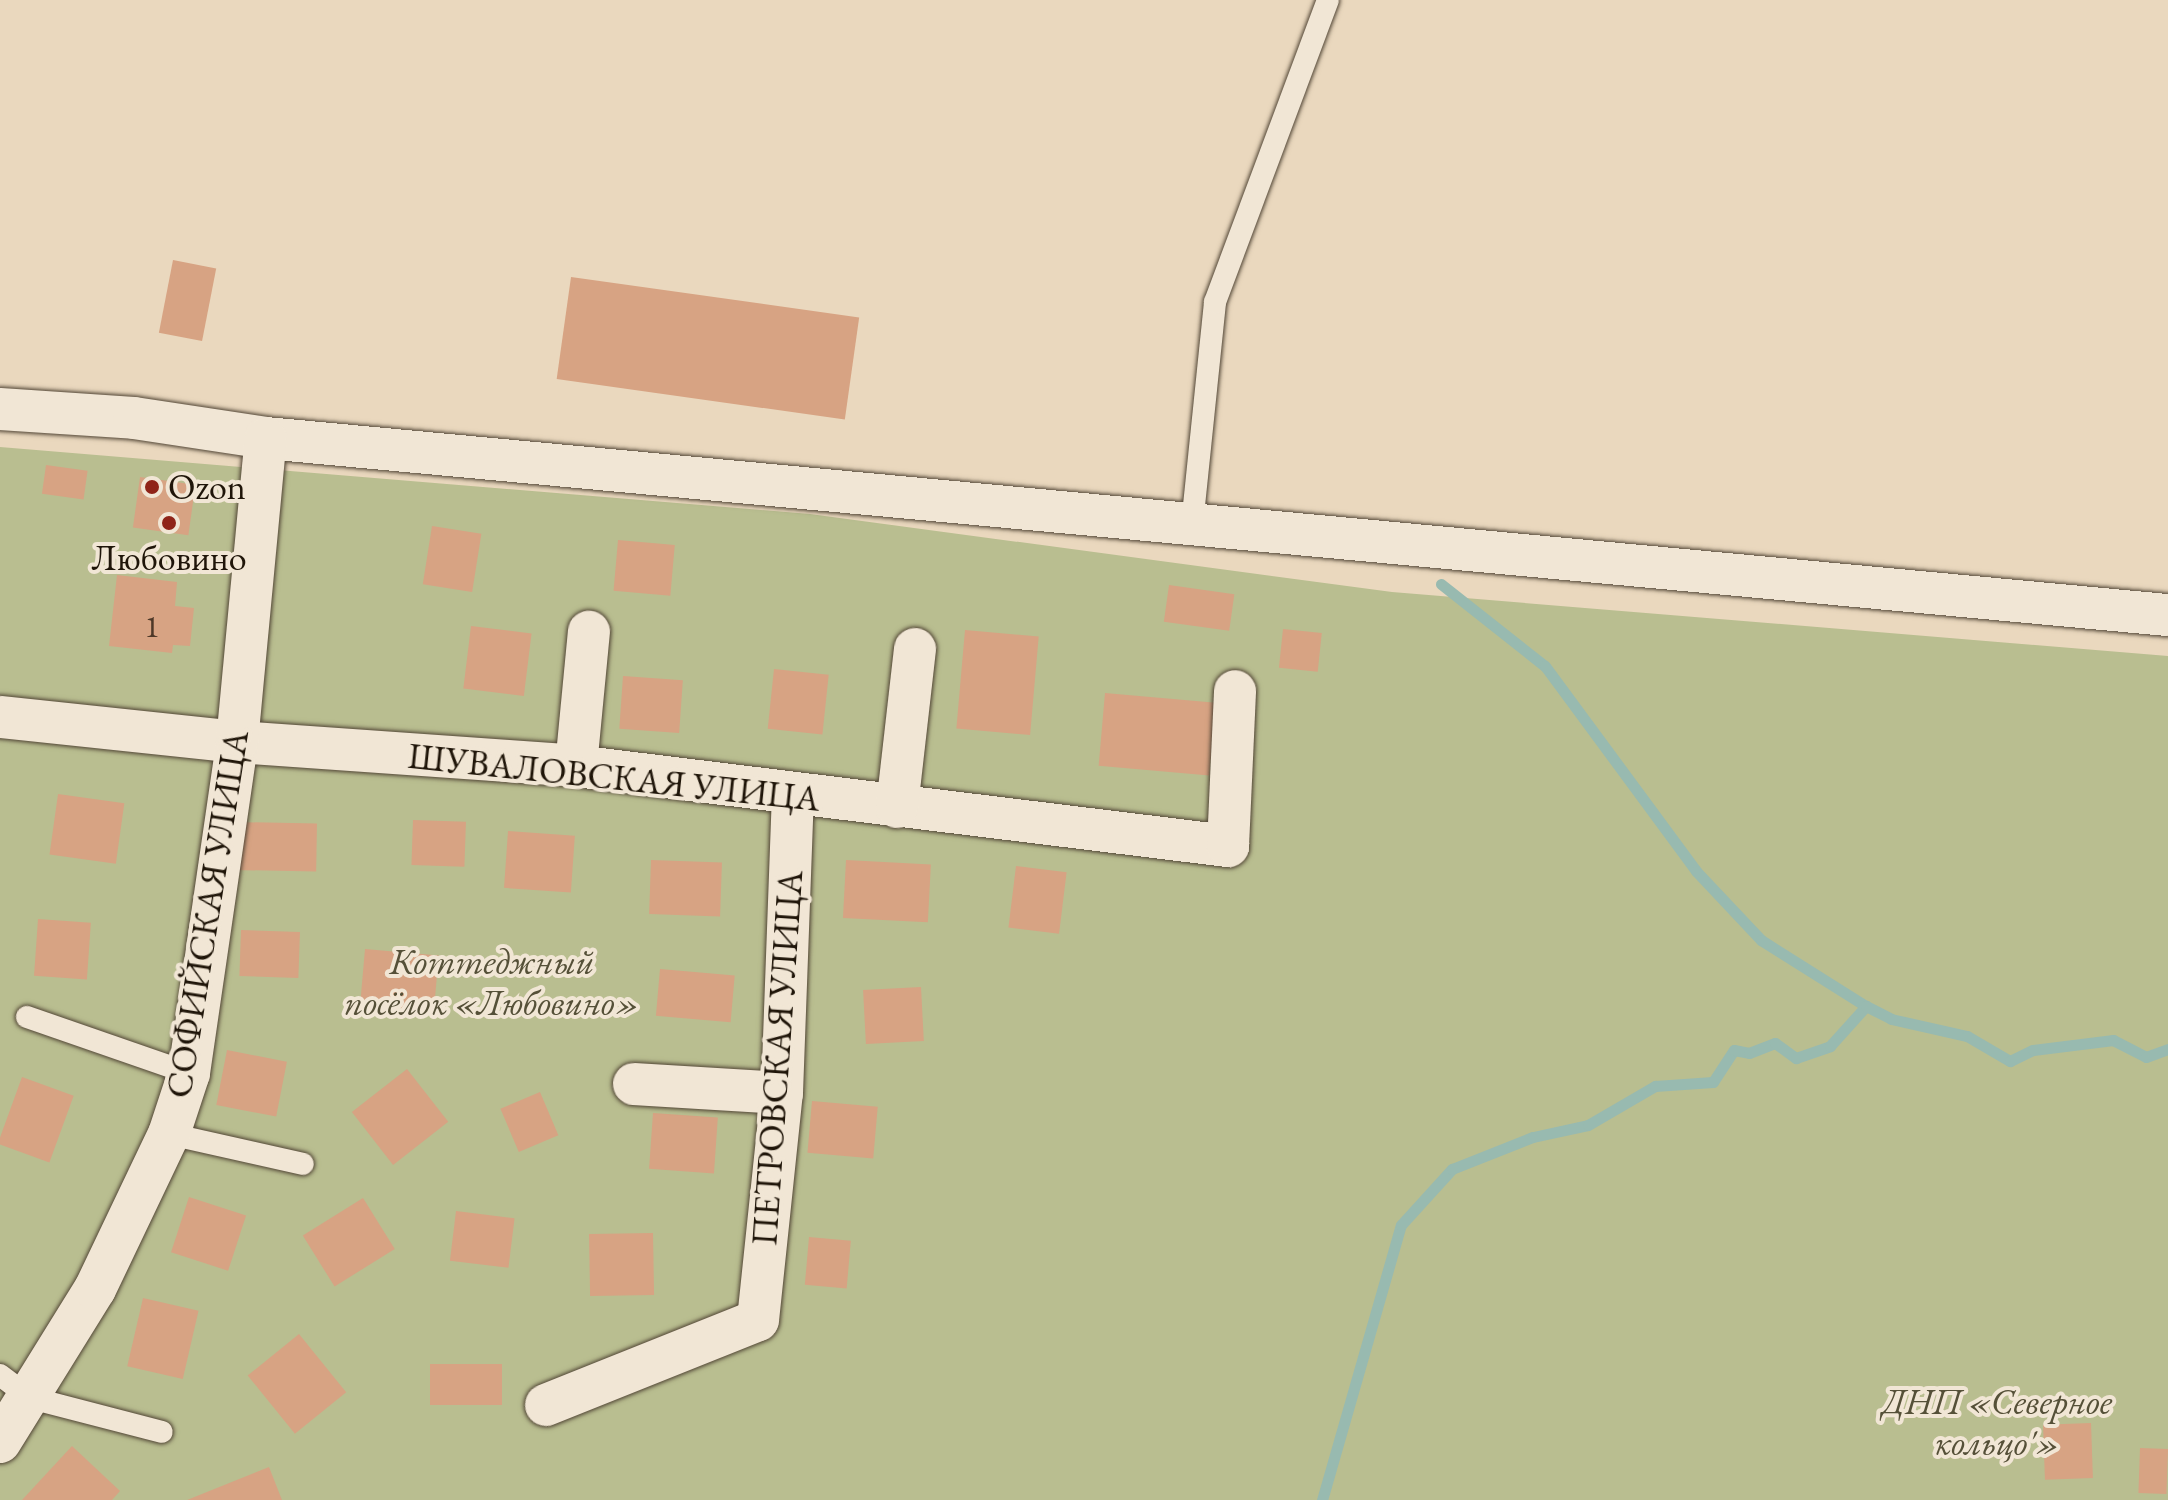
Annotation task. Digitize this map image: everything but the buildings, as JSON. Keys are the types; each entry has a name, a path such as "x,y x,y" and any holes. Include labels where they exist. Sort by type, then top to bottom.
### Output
{"street":[{"path":"0,409 134,418 266,438 2168,615"},
{"name":"СОФИЙСКАЯ УЛИЦА","path":"0,1442 16,1386 95,1289 169,1134 189,1073 237,742 266,438"},
{"path":"576,766 589,632"},
{"path":"897,807 915,649"},
{"name":"ШУВАЛОВСКАЯ УЛИЦА","path":"0,717 237,742 576,766 793,796 1228,846 1235,691"},
{"name":"ПЕТРОВСКАЯ УЛИЦА","path":"546,1405 758,1320 782,1093 793,796"},
{"path":"634,1084 782,1093"}],"lane":[{"path":"1192,525 1215,302 1328,0"},
{"path":"27,1017 189,1073"},
{"path":"169,1134 303,1164"},
{"path":"16,1386 162,1432"}],"green space":[{"path":"0,447 810,514 1392,592 2168,656 2168,1500 0,1500"}],"waterway":[{"path":"1441,584 1545,666 1696,871 1761,940 1866,1006"},
{"path":"1322,1500 1401,1225 1452,1169 1533,1137 1588,1125 1655,1086 1713,1082 1734,1050 1749,1053 1775,1043 1796,1058 1830,1046 1866,1006 1891,1019 1967,1036 2010,1061 2033,1050 2113,1040 2146,1057 2168,1049"}],"place":[{"name":"Ozon","path":"152,487"},
{"name":"Любовино","path":"169,523"}],"park label":[{"name":"Коттеджный посёлок «Любовино»","path":"492,982"},
{"name":"ДНП «Северное кольцо'»","path":"1997,1422"}]}
